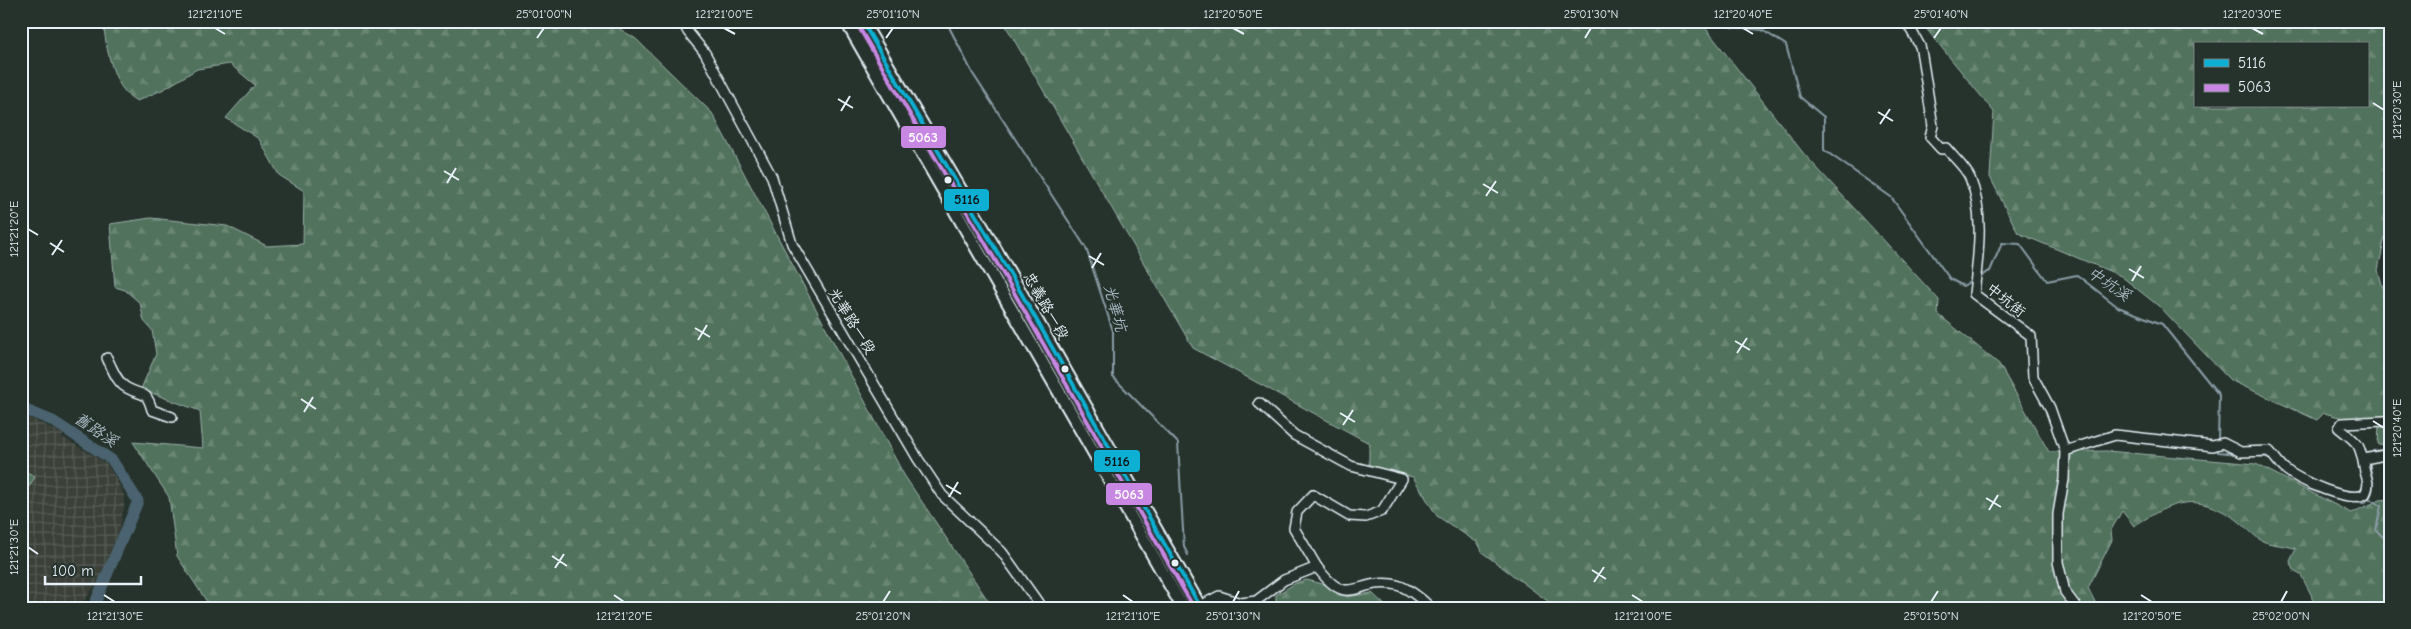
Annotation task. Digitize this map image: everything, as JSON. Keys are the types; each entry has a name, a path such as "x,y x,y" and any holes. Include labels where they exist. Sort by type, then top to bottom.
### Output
{"main road":[{"name":"忠義路一段","path":"846,21 947,202 1183,608"},
{"name":"忠義路一段","path":"862,21 965,192 1089,406 1199,607"},
{"path":"947,202 965,192"},
{"path":"1070,416 1089,406"}],"street":[{"name":"光華路一段","path":"682,21 688,32 705,53 772,177 792,244 804,268 918,459 942,495 1002,552 1042,608"},
{"name":"中坑街","path":"1906,21 1920,46 1933,126 1930,137 1941,149 1946,148 1970,177 1976,201 1980,238 1974,294 2031,336 2032,377 2050,408 2064,451 2064,479 2058,514 2058,562 2065,592 2077,608"},
{"path":"107,358 118,379 126,388 145,393 149,398 152,410 172,417"},
{"path":"1259,403 1294,435 1352,466 1402,479 1382,511 1366,516 1349,516 1313,495 1302,505 1294,520 1294,528 1328,582 1348,591 1393,584 1416,595 1431,608"},
{"path":"2369,458 2363,453 2357,442 2339,428 2342,423 2384,420 2390,422"},
{"path":"2064,451 2115,435 2213,446 2223,443 2241,452 2269,451 2284,468 2300,480 2353,497 2365,494 2369,484 2364,469 2369,458"},
{"path":"2369,458 2390,454"},
{"path":"1199,607 1219,596 1241,602 1256,601 1284,580 1317,567"}],"shaded area":[{"path":"21,414 64,434 62,437 106,463 124,495 124,507 119,531 101,577 79,608 21,608"}],"green space":[{"path":"103,21 607,21 636,39 712,113 904,475 993,608 211,608 177,556 169,497 133,442 203,448 200,411 141,389 156,354 152,330 144,321 140,303 125,290 115,287 110,224 151,218 227,226 267,246 303,244 304,191 279,175 259,139 226,118 255,85 230,64 197,69 164,89 137,101 128,95 116,77 108,54"},
{"path":"1003,21 1700,21 1804,154 1939,300 1938,314 1999,364 2049,452 2107,451 2256,464 2351,513 2380,500 2390,499 2390,608 2312,608 2316,604 2301,575 2295,572 2290,561 2296,549 2263,541 2236,519 2208,505 2184,503 2160,511 2134,526 2122,511 2111,530 2112,540 2088,588 2098,608 1557,608 1483,553 1478,543 1437,516 1413,477 1369,467 1369,443 1193,348"},
{"path":"1920,21 2390,21 2390,213 2378,270 2390,314 2390,445 2378,444 2379,425 2364,417 2343,418 2324,413 2317,420 2230,380 2161,308 2121,276 2018,233 1990,177 1994,112"},
{"path":"21,468 35,477 21,499"},
{"path":"1307,580 1327,585 1347,597 1372,593 1388,608 1276,608 1276,595 1296,583"}],"waterway":[{"name":"光華坑","path":"946,21 973,74 1086,248 1113,331 1113,377 1178,443 1184,547 1188,555"},
{"name":"中坑溪","path":"1730,21 1731,27 1762,30 1786,45 1800,97 1824,117 1824,150 1891,197 1950,279 1963,286 1971,281"},
{"name":"中坑溪","path":"1980,276 1990,271 2002,243 2020,244 2047,281 2077,275 2118,307 2162,324 2219,395 2218,442"},
{"name":"舊路溪","path":"21,408 53,421 112,460 138,501 93,608"},
{"name":"中坑溪","path":"2218,447 2218,452 2267,457 2273,462"},
{"name":"中坑溪","path":"2372,454 2373,451 2390,449"},
{"name":"中坑溪","path":"2353,500 2364,503 2372,494 2373,484 2370,461"},
{"name":"中坑溪","path":"2301,484 2319,492"},
{"path":"2370,499 2381,506 2376,530 2390,544"},
{"name":"光華坑","path":"1217,607 1222,608"}],"transit line":[{"name":"5116","path":"862,21 1013,279 1201,608"},
{"name":"5063","path":"857,24 1008,282 1194,608"}]}
